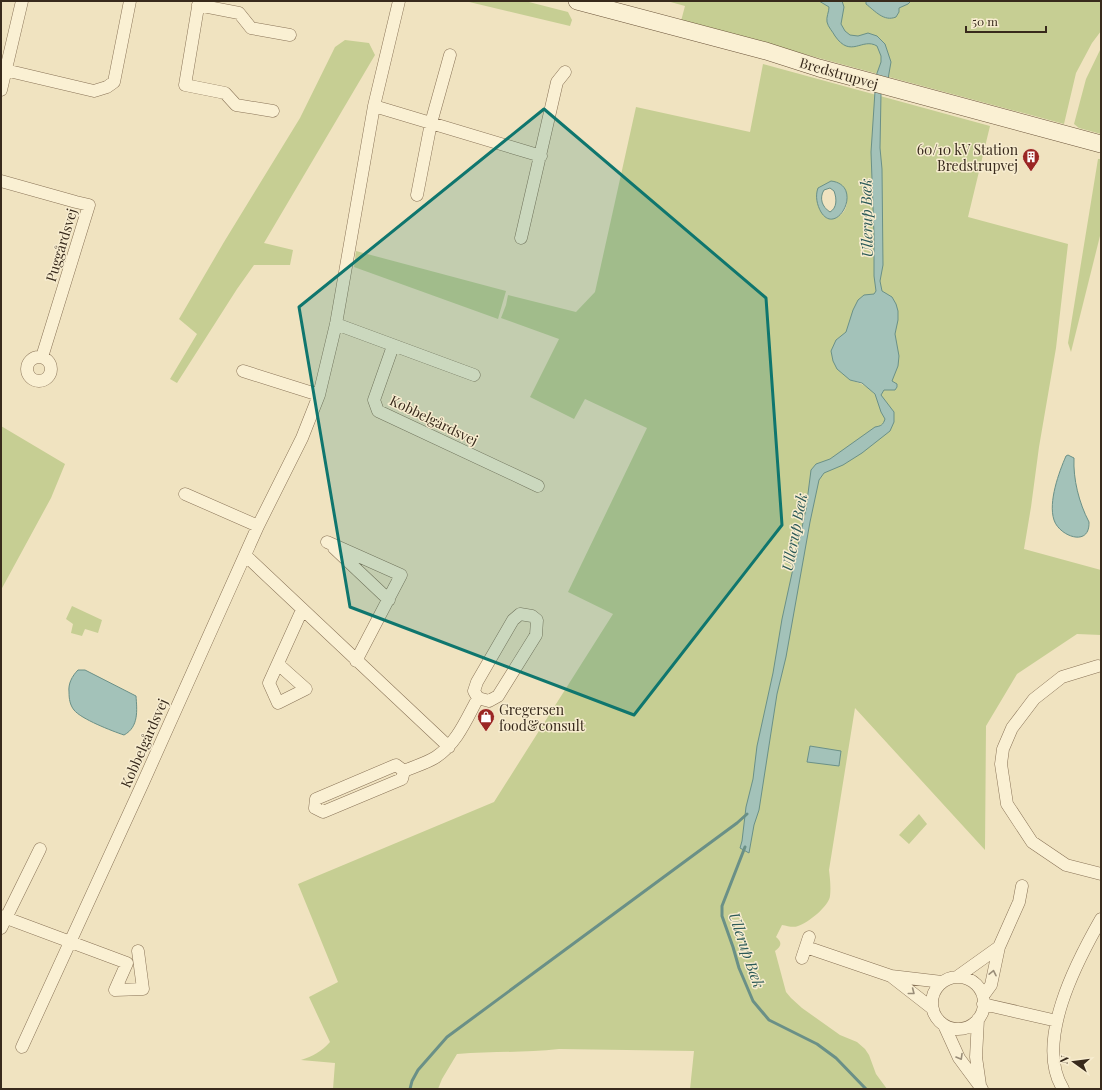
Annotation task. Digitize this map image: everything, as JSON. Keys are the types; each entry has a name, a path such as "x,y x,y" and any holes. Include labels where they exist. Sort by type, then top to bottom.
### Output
{"street":[{"path":"1,90 3,69 22,1"},
{"path":"3,69 94,91 108,87 114,82 130,1"},
{"name":"Kobbelgårdsvej","path":"22,1047 142,785 258,526 302,438 319,395 336,324 374,106 399,1"},
{"name":"Bredstrupvej","path":"577,1 766,51 819,68 1101,144"},
{"path":"273,111 236,105 225,93 185,85 199,3 239,12 251,28 290,35"},
{"path":"417,195 430,124 450,55"},
{"path":"521,238 557,82 565,72"},
{"path":"374,106 541,156"},
{"name":"Puggårdsvej","path":"1,181 89,205 42,357"},
{"path":"336,324 474,375"},
{"name":"Kobbelgårdsvej","path":"394,346 374,400 378,411 538,486"},
{"path":"243,371 319,395"},
{"path":"185,494 258,526"},
{"path":"356,661 389,600 401,575 327,542 389,600"},
{"path":"245,555 449,747"},
{"path":"278,664 302,610"},
{"path":"520,614 532,616 537,620 536,635 498,696 489,701 478,698 474,691 477,682 512,620 520,614"},
{"path":"1098,666 1062,677 1034,699 1012,728 1003,749 1002,764 1006,804 1032,842 1066,864 1101,874"},
{"path":"404,771 435,758 449,747 459,733 478,698"},
{"path":"396,765 404,771 402,778 323,812 316,808 316,799 396,765"},
{"path":"40,849 3,921 70,942 127,964"},
{"path":"983,1000 991,985 999,947 1019,902 1022,886"},
{"path":"1063,1089 1055,1070 1053,1057 1057,1021 1071,978 1084,949 1101,918"},
{"path":"805,947 891,976 942,982"},
{"path":"958,977 999,947"},
{"path":"891,976 932,1009 937,1018 944,1025 960,1058 981,1088"},
{"path":"932,1009 933,994 942,982 949,978 966,978 979,988 983,1000 982,1012 978,1019 971,1025 962,1028 952,1028 944,1025"},
{"path":"983,1000 1057,1021"},
{"path":"978,1019 976,1057 981,1088"}],"highlighted area":[{"path":"544,109 766,298 782,525 634,715 350,607 299,307"}],"green space":[{"path":"465,1 525,1 568,12 572,20 570,26"},
{"path":"667,1 1101,1 1101,31 1092,43 1076,73 1064,124 681,21 685,6"},
{"path":"345,40 369,43 375,55 264,243 293,250 290,265 254,265 177,383 170,379 197,334 179,319 300,118 335,47"},
{"path":"1101,48 1101,134 1079,128 1074,124 1086,79"},
{"path":"763,64 990,126 968,217 1068,244 1056,348 1039,447 1024,549 1101,570 1101,635 1077,634 1017,674 986,726 985,850 855,708 829,870 829,900 817,914 802,924 794,927 782,925 776,937 780,942 780,946 775,951 786,992 802,1008 840,1035 857,1042 865,1049 869,1055 876,1074 887,1089 690,1089 694,1051 559,1049 457,1054 442,1079 438,1089 333,1089 335,1063 301,1060 317,1053 330,1042 309,997 338,982 298,884 494,802 613,614 568,592 647,428 585,399 574,419 530,397 559,339 501,318 508,295 576,312 595,292 636,107 750,132","holes":["843,186 847,200 845,209 838,217 827,218 819,207 819,187","893,312 889,336 894,362 878,398 866,386 850,380 836,340 846,333","811,746 841,752 839,766 807,761"]},
{"path":"1098,159 1101,159 1101,232 1071,352 1068,343"},
{"path":"356,251 506,291 498,319 354,267"},
{"path":"1,426 65,464 51,498 1,590"},
{"path":"72,606 102,620 98,633 85,629 82,636 71,633 73,624 66,619"},
{"path":"919,814 927,824 909,844 899,835"}],"water":[{"path":"819,1 842,1 844,7 841,24 845,31 850,35 858,36 868,33 877,36 885,44 891,62 888,79 881,94 880,148 882,169 883,265 880,281 882,291 892,297 898,311 895,334 899,356 898,366 892,381 897,384 897,387 895,390 884,390 881,395 894,412 894,422 890,431 862,453 843,465 824,473 819,480 786,657 777,694 759,810 754,825 749,853 740,848 746,807 753,779 757,746 773,673 782,619 806,509 811,470 816,464 830,459 875,427 882,425 885,419 875,394 862,383 850,380 837,369 833,361 831,351 836,340 846,332 858,300 864,295 874,294 876,291 874,276 871,152 876,76 881,62 881,56 877,46 872,44 851,47 841,43 829,28 827,22 829,7"},
{"path":"866,1 911,1 899,8 899,12 896,17 888,18 880,15 866,4"},
{"path":"831,181 841,185 846,191 847,199 845,208 840,215 834,219 827,218 821,212 817,200 818,188","holes":["830,188 834,191 836,203 830,212 823,205 822,193 824,190"]},
{"path":"1068,455 1074,458 1077,491 1089,522 1088,530 1085,535 1080,537 1068,535 1057,526 1054,520 1052,505 1053,496 1063,463"},
{"path":"78,670 85,670 136,696 136,718 135,723 129,732 124,735 112,731 90,721 74,710 70,699 69,686 72,677"},
{"path":"810,746 841,751 839,766 807,762"}],"waterway":[{"path":"410,1089 412,1081 418,1070 447,1037 737,823 747,814"},
{"name":"Ullerup Bæk","path":"745,847 722,906 722,916 739,968 753,1001 769,1020 817,1044 836,1058 866,1089"}],"place":[{"name":"60/10 kV Station Bredstrupvej","path":"1031,172"},
{"name":"Gregersen food&consult","path":"486,732"}]}
